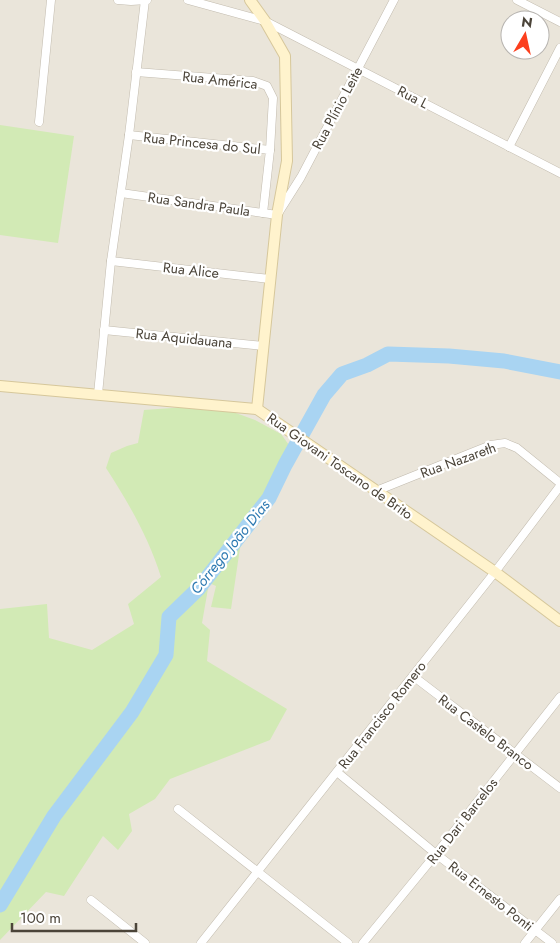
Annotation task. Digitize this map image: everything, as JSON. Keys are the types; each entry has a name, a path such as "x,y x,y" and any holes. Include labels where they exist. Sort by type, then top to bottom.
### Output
{"main road":[{"path":"250,0 265,21 285,56 287,161 277,215 257,408"},
{"name":"Rua Giovani Toscano de Brito","path":"0,386 257,408 495,572 560,621"}],"street":[{"path":"39,122 52,0"},
{"path":"98,394 111,261 129,135 145,0 118,0"},
{"name":"Rua L","path":"188,0 265,21 560,173"},
{"name":"Rua Plínio Leite","path":"277,215 301,177 394,0"},
{"path":"517,0 560,22"},
{"path":"509,147 560,48"},
{"name":"Rua América","path":"136,72 254,81 267,86 273,98 270,150"},
{"name":"Rua Princesa do Sul","path":"129,135 270,150 263,213"},
{"name":"Rua Sandra Paula","path":"121,193 277,215"},
{"name":"Rua Alice","path":"111,261 270,279"},
{"name":"Rua Aquidauana","path":"104,330 264,346"},
{"name":"Rua Nazareth","path":"376,491 491,445 505,443 517,448 560,485"},
{"name":"Rua Francisco Romero","path":"201,943 495,572 560,485"},
{"name":"Rua Castelo Branco","path":"413,676 560,788"},
{"name":"Rua Dari Barcelos","path":"363,943 560,697"},
{"name":"Rua Ernesto Ponti","path":"337,772 436,854 552,943"},
{"path":"178,809 348,943"},
{"path":"525,943 560,899"},
{"path":"91,900 145,943"}],"shaded area":[{"path":"0,0 560,0 560,943 0,943"}],"green space":[{"path":"0,125 74,136 58,243 0,235"},
{"path":"214,405 255,420 281,434 294,452 280,488 254,523 240,548 231,609 211,607 216,586 209,583 202,623 210,630 207,661 287,709 270,740 170,779 155,799 129,814 132,831 118,850 103,836 64,896 46,892 0,940 0,609 47,604 49,638 92,650 134,624 128,604 161,577 137,521 106,468 111,453 138,443 144,410"}],"waterway":[{"name":"Córrego João Dias","path":"0,905 54,816 132,712 166,655 169,617 199,588 269,498 324,395 342,374 367,365 388,354 449,356 504,361 560,372"}]}
